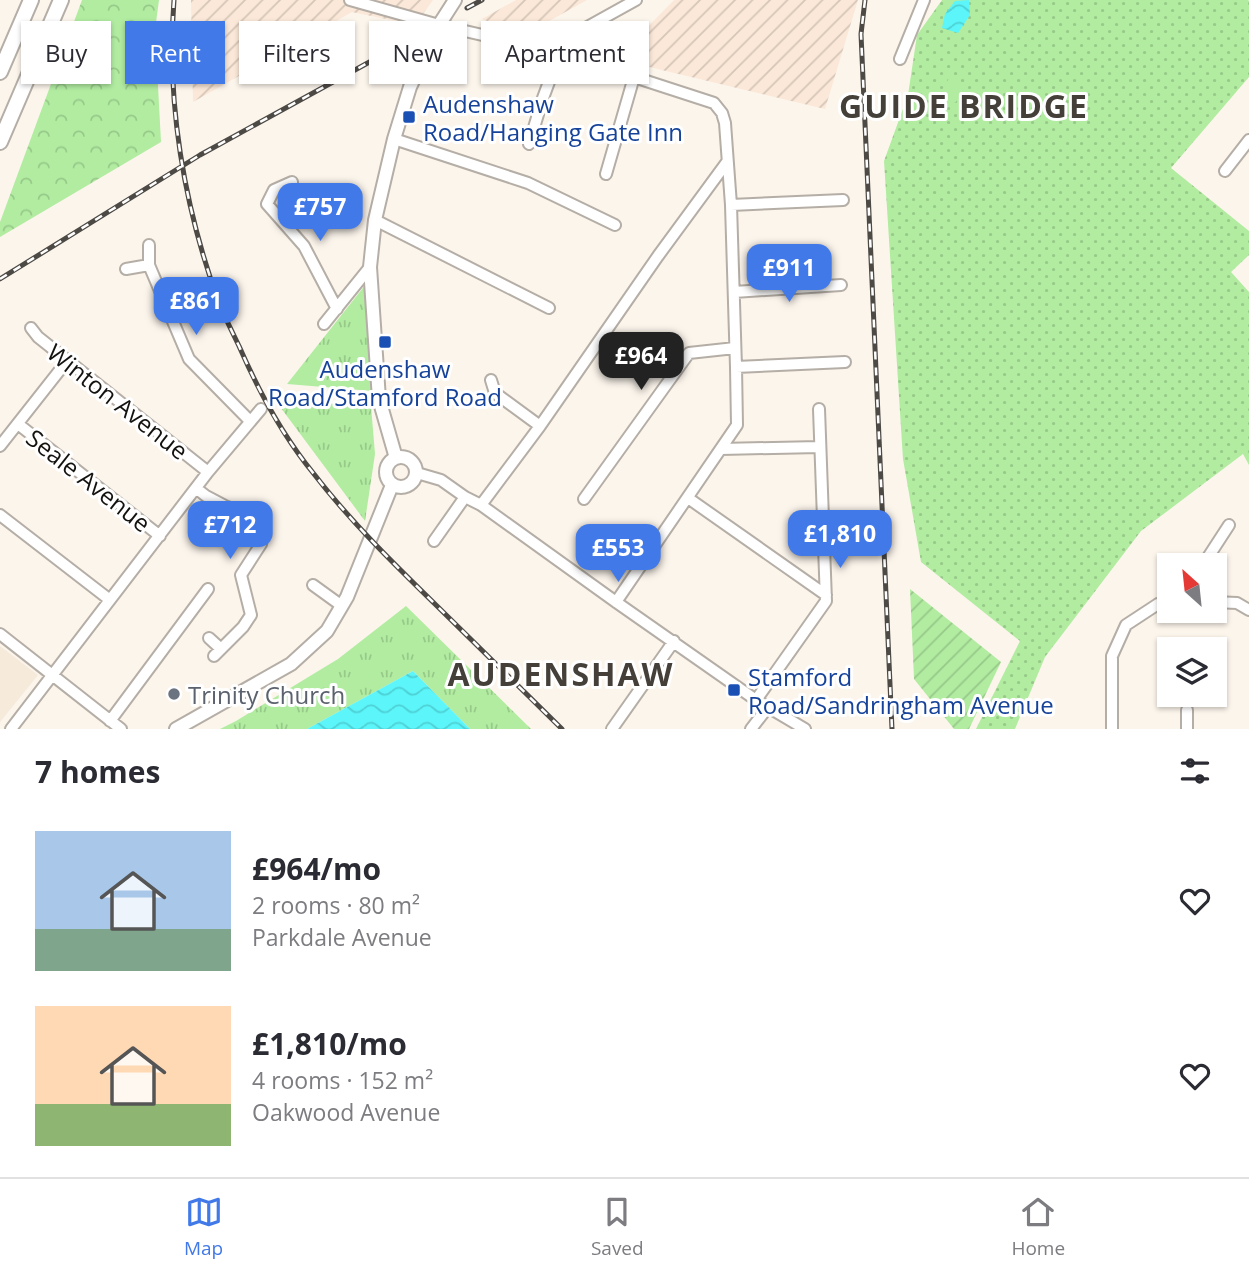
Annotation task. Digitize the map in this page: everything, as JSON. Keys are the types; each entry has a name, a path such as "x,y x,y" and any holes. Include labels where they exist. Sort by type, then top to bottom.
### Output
{"highway":[{"path":"0,72 31,0"},
{"path":"0,142 60,1"}],"main road":[{"path":"441,21 455,0"},
{"path":"396,458 379,399 370,267 375,220 394,139 411,84"},
{"path":"396,458 410,459 415,464 417,473 414,482 407,487 397,488 391,485 386,477 390,462 396,458"},
{"path":"176,729 291,664 327,631 347,597 391,485"}],"street":[{"path":"350,0 428,21"},
{"path":"598,21 636,0"},
{"path":"901,59 924,0"},
{"path":"616,602 737,425 731,205 723,113 714,103 649,83"},
{"path":"529,144 548,84"},
{"path":"606,174 632,84"},
{"path":"394,139 528,183 615,225"},
{"path":"1225,171 1249,140"},
{"path":"481,505 727,162"},
{"path":"292,182 274,190 267,204 304,246 337,309"},
{"path":"731,205 843,200"},
{"path":"375,220 549,308"},
{"path":"149,244 149,265 188,359 250,421"},
{"path":"126,269 149,265"},
{"path":"324,324 370,267"},
{"path":"734,292 841,285"},
{"name":"Winton Avenue","path":"31,328 67,361 208,472"},
{"path":"584,499 689,353 735,348"},
{"path":"0,446 67,361"},
{"path":"736,366 845,362"},
{"path":"491,380 495,393 540,426"},
{"path":"11,729 208,472 261,409"},
{"path":"756,699 826,601 819,409"},
{"name":"Seale Avenue","path":"18,424 160,536"},
{"path":"721,449 819,447"},
{"path":"417,473 441,480 481,505 756,699 805,729"},
{"path":"197,489 225,506 252,516 258,522 262,537 261,544 241,575 251,615 218,653 209,638"},
{"path":"434,541 466,497"},
{"path":"688,498 825,595"},
{"path":"0,515 110,600"},
{"path":"1211,553 1229,525"},
{"path":"313,585 342,606"},
{"path":"110,721 208,589"},
{"path":"1227,603 1237,603 1249,610"},
{"path":"1112,729 1112,656 1126,625 1157,605"},
{"path":"0,634 121,729"},
{"path":"612,729 674,641"},
{"path":"751,729 768,707"},
{"path":"1187,710 1187,729"}],"shaded area":[{"path":"191,0 433,0 418,21 396,21 352,12 336,21 239,21 239,76 225,84 225,21 191,21"},
{"path":"516,0 587,0 549,21 482,19"},
{"path":"674,0 858,0 825,109 649,67 649,25"},
{"path":"193,84 225,84 193,102"},
{"path":"0,646 38,675 0,722"}],"green space":[{"path":"82,0 159,0 156,21 125,21 125,84 158,84 161,142 0,237 0,222 51,84 111,84 111,21 74,21"},
{"path":"942,0 1249,1 1249,77 1171,168 1249,231 1249,255 1231,272 1249,292 1249,465 1243,454 1141,531 1045,657 1015,729 976,729 1020,641 921,562 903,459 884,161 908,95 917,35"},
{"path":"949,78 965,89 955,103 941,93"},
{"path":"366,284 372,391 287,384"},
{"path":"275,400 371,406 375,454 365,521"},
{"path":"910,589 1001,662 969,729 954,729 914,679"},
{"path":"406,606 531,729 470,729 413,671 307,729 220,729 338,659"}],"water":[{"path":"969,0 970,15 958,33 942,28 945,14 955,1"},
{"path":"413,671 470,729 307,729"}],"railway":[{"path":"174,0 172,38 175,115 187,192 219,303 263,396 302,459 358,526 562,729"},
{"path":"467,8 482,0"},
{"path":"865,0 861,34 892,729"},
{"path":"0,279 200,155 369,62"}],"place":[{"name":"Audenshaw Road/Hanging Gate Inn","path":"409,117"},
{"name":"Audenshaw Road/Stamford Road","path":"385,342"},
{"name":"Stamford Road/Sandringham Avenue","path":"734,690"},
{"name":"Trinity Church","path":"174,694"}],"district":[{"name":"GUIDE BRIDGE","path":"964,105"},
{"name":"AUDENSHAW","path":"561,673"}]}
